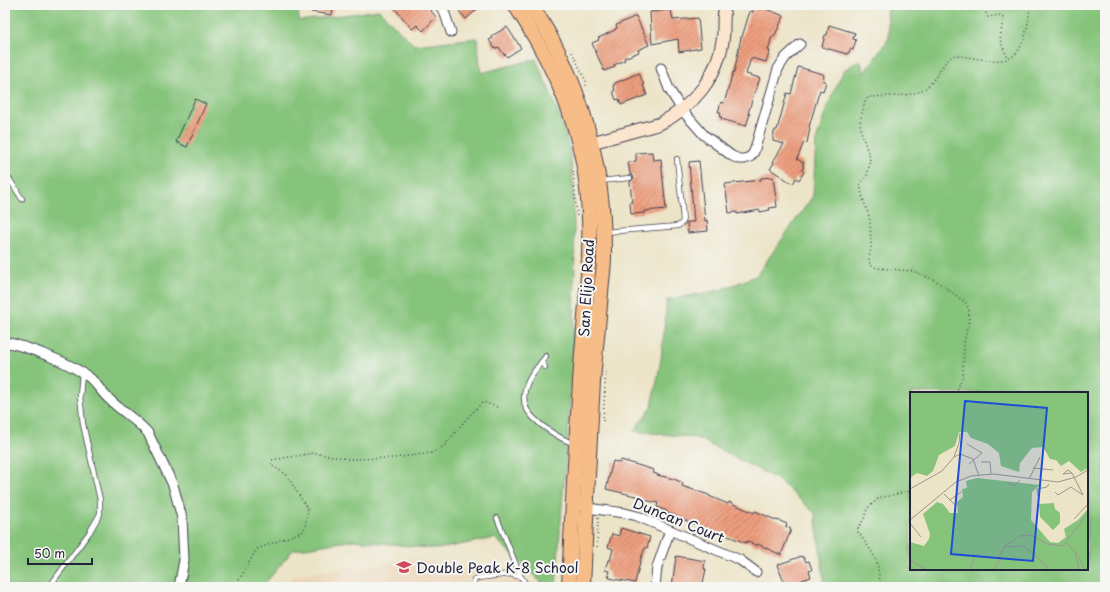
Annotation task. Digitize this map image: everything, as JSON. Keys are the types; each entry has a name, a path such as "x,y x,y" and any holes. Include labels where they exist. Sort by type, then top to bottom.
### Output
{"main road":[{"name":"San Elijo Road","path":"515,5 552,68 567,105 586,144 599,181 604,232 604,257 594,380 583,587"},
{"name":"San Elijo Road","path":"531,5 558,50 577,93 586,144 590,262 577,444 569,587"},
{"path":"587,189 592,193 594,198 598,227 604,232"}],"street":[{"path":"439,5 444,11 451,32"},
{"path":"586,144 659,124 670,119 695,98 708,82 715,67 723,38 723,9"},
{"path":"661,68 669,90 682,110 704,135 732,156 739,159 744,159 750,157 754,152 778,69 785,58 800,44"},
{"path":"5,342 53,358 82,373 148,434 173,485 182,518 184,560 179,587"},
{"name":"Duncan Court","path":"587,508 625,513 670,530 740,560 756,572"},
{"path":"655,587 657,567 670,530"}],"lane":[{"path":"604,232 678,226 683,222 677,159"},
{"path":"5,177 10,180 22,200"},
{"path":"599,181 630,178"},
{"path":"546,356 526,384 524,398 526,407 544,426 561,438 577,444"},
{"path":"541,362 545,367"},
{"path":"49,587 100,514 100,500 83,424 80,396 82,373"},
{"path":"497,518 521,577 528,587"},
{"path":"472,586 474,580 478,578 510,574 521,577"}],"path":[{"path":"988,5 986,14 988,17 999,15 1003,18 1000,40 1008,59"},
{"path":"956,392 963,375 964,341 969,321 969,310 965,302 935,280 912,271 877,268 870,265 870,220 860,184 867,175 870,158 862,135 860,122 865,101 869,97 915,93 925,89 936,77 949,57 955,55 997,60 1008,59 1015,54 1022,44 1029,16 1030,5"},
{"path":"572,170 577,224"},
{"path":"235,587 256,549 304,531 308,510 286,474 272,466 272,460 314,453 348,460 394,458 432,454 444,446 468,417 484,402 497,407"},
{"path":"881,587 877,563 872,552 858,532 858,528 864,519 867,510 879,498 910,491"}],"shaded area":[{"name":"Double Peak K-8 School","path":"414,559 545,585 545,587 286,587 294,575"}],"green space":[{"path":"5,5 298,5 299,21 379,10 414,45 477,38 481,73 536,59 566,135 571,161 573,186 575,273 574,318 570,408 556,587 546,587 495,538 437,549 354,540 293,550 262,587 5,587"},
{"path":"887,5 1105,5 1105,587 825,587 815,513 777,479 697,438 634,431 652,406 661,360 667,300 720,290 756,276 813,196 816,141 828,104 844,70 860,60 864,73 889,38"}],"building":[{"path":"312,5 333,6 332,15 311,12"},
{"path":"392,5 426,5 436,17 423,31 417,25 412,29"},
{"path":"458,5 482,5 466,19 459,11 461,9"},
{"path":"756,5 784,16 774,37 772,36 768,51 770,51 766,62 751,58 746,74 760,78 754,93 746,126 721,119 721,112 718,112 721,102 724,103 733,72 734,73 741,37 750,11 753,12"},
{"path":"671,10 673,20 698,18 701,48 679,52 678,39 652,44 650,12"},
{"path":"636,16 649,45 638,50 639,52 624,58 625,60 614,65 615,67 604,71 592,43 599,40 598,38 615,30 617,28 616,25"},
{"path":"829,25 855,33 853,39 856,40 853,50 850,49 849,53 847,54 822,47"},
{"path":"507,27 521,48 507,57 499,47 495,49 489,40 493,38 492,36"},
{"path":"798,67 823,74 823,81 826,82 823,91 820,90 818,96 809,127 807,143 804,142 797,159 804,163 802,165 804,166 802,170 804,172 799,180 796,178 793,184 770,169 784,144 773,141 773,136 775,130 777,130 787,93 791,94"},
{"path":"639,73 647,95 621,105 619,99 616,100 613,85"},
{"path":"195,99 206,104 187,147 176,142"},
{"path":"652,152 653,160 661,159 666,209 631,214 630,202 632,202 630,182 634,178 630,174 628,162 636,161 636,153"},
{"path":"699,161 705,221 707,220 708,231 688,233 687,222 694,222 689,162"},
{"path":"773,177 777,207 769,208 770,210 760,212 760,210 737,214 737,212 729,213 725,184 761,180 761,178"},
{"path":"621,460 654,470 653,473 657,475 674,479 683,483 682,486 709,495 728,504 729,502 754,513 755,511 787,524 786,527 790,528 791,530 781,555 758,544 757,546 747,541 746,543 720,533 719,535 667,513 667,511 657,507 658,503 606,489 613,461 620,463"},
{"path":"621,528 650,537 647,548 645,548 641,558 635,583 609,578 609,571 605,570 608,560 610,561 613,549 608,547 612,534 619,536"},
{"path":"676,556 705,561 704,569 706,569 703,583 698,583 698,587 672,587"},
{"path":"802,556 806,562 809,561 812,570 809,571 811,577 802,580 805,587 786,587 777,565"}],"place":[{"name":"Double Peak K-8 School","path":"404,567"}]}
